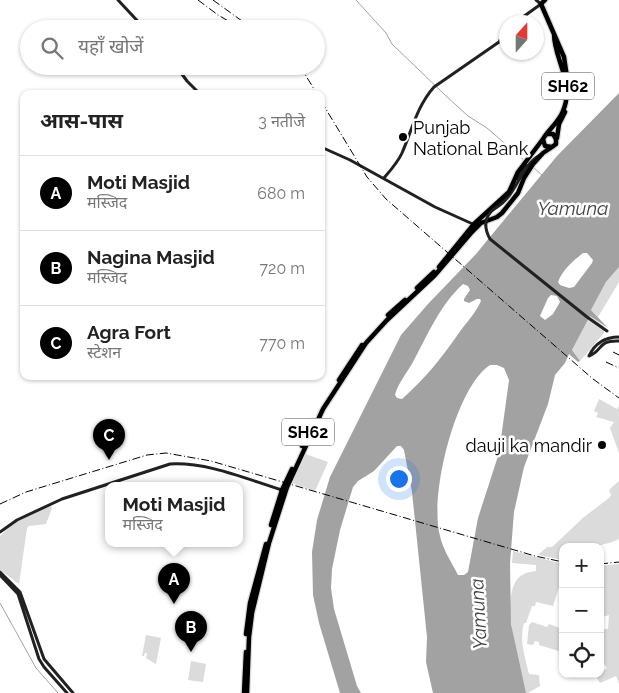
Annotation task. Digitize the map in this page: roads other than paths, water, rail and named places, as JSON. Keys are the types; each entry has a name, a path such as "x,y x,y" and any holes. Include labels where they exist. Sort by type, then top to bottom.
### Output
{"main road":[{"path":"118,0 137,20"},
{"path":"536,0 541,4"},
{"path":"526,15 545,0"},
{"name":"SH62","path":"541,4 567,68 567,107 559,124 556,139"},
{"name":"SH62","path":"548,134 562,113 566,98 565,76 555,46 554,34"},
{"path":"384,178 402,155 419,108 426,96 434,87 499,42"},
{"path":"183,75 196,90"},
{"path":"548,134 553,134 556,139 556,144 552,147 545,146 543,139 548,134"},
{"name":"SH62","path":"245,693 247,627 255,579 282,490 318,411 364,341 378,325 435,271 505,197 543,139"},
{"name":"SH62","path":"245,693 249,637 256,590 282,500 317,420 366,343 387,320 435,275 476,226 502,213 518,193 528,164 552,147"},
{"path":"325,149 384,178 427,203 476,226"},
{"path":"528,164 508,199 489,213 486,219 486,233 490,239 607,331 610,339"},
{"path":"599,345 610,339 619,339"},
{"path":"112,482 170,464 185,463 208,467 282,490"},
{"path":"0,532 17,520 62,499 105,484"},
{"path":"0,573 20,592 42,660 67,693"},
{"path":"42,660 73,693"}],"water":[{"name":"Yamuna","path":"619,93 619,267 606,282 591,310 608,328 590,316 572,350 580,361 578,362 569,354 565,363 555,375 548,404 524,467 514,512 510,563 511,624 526,693 433,693 426,662 427,637 412,492 404,450 401,446 397,446 374,471 358,481 353,487 340,530 332,569 331,588 334,609 357,686 361,693 340,693 319,623 313,595 312,552 317,520 330,477 401,335 476,254 557,156","holes":["583,253 587,253 593,260 574,287 569,288 560,285 558,282 569,266","463,284 468,286 470,290 464,301 469,303 477,299 481,301 434,366 402,399 397,398 395,395 400,382 435,320","551,295 557,296 560,302 553,314 545,320 540,316","490,365 497,365 504,368 509,380 499,453 478,518 468,572 464,575 458,575 441,541 438,496 448,444 456,419 477,377"]}],"waterway":[{"path":"356,0 386,33 392,44 445,95 468,116 487,128 525,161"},
{"path":"534,168 542,175"},
{"path":"0,603 36,668 58,693"}],"railway":[{"path":"198,0 227,20"},
{"path":"213,0 241,20"},
{"path":"305,75 315,90"},
{"path":"325,108 367,177 386,199 593,379 619,398"},
{"path":"613,352 619,355"},
{"path":"606,362 619,368"},
{"path":"0,504 26,492 147,455 166,453 211,461 535,556 559,561"},
{"path":"604,564 619,562"}],"place":[{"name":"Punjab National Bank","path":"403,137"},
{"name":"dauji ka mandir","path":"602,445"},
{"name":"Agra Fort","path":"109,460"},
{"name":"Moti Masjid","path":"174,604"},
{"name":"Nagina Masjid","path":"191,652"}]}
